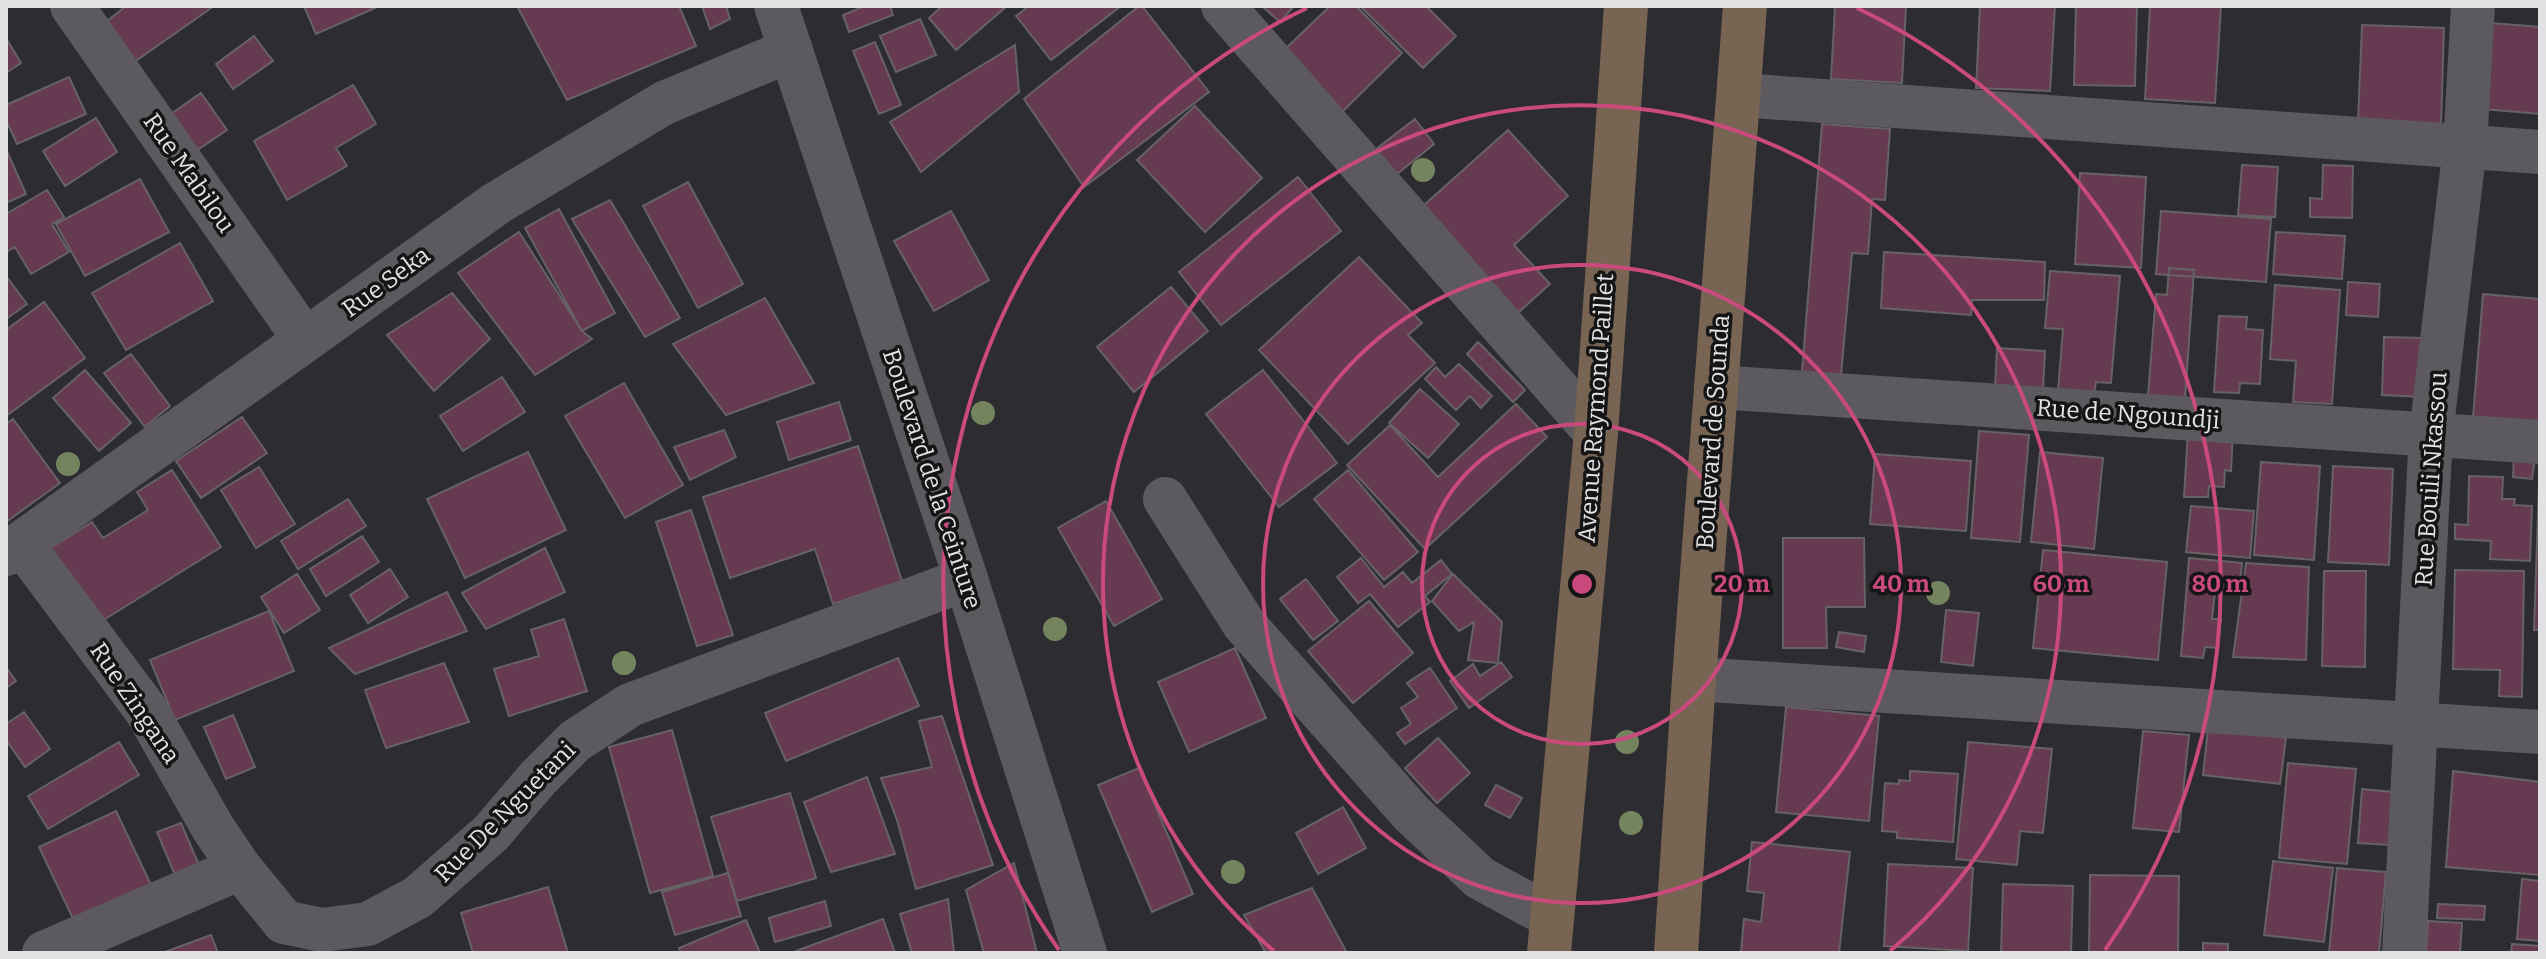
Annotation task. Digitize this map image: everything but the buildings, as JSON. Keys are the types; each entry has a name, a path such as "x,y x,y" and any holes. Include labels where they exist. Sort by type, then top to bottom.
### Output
{"main road":[{"name":"Avenue Raymond Paillet","path":"1551,935 1596,433 1626,6"},
{"name":"Boulevard de Sounda","path":"1676,953 1745,6"}],"street":[{"name":"Rue Mabilou","path":"72,6 305,340"},
{"name":"Boulevard de la Ceinture","path":"776,6 966,579 1085,953"},
{"path":"1223,6 1596,433"},
{"name":"Rue Bouili Nkassou","path":"2404,953 2431,434 2465,146 2473,6"},
{"name":"Rue Seka","path":"14,549 497,203 664,103 791,50"},
{"path":"1739,95 2540,152"},
{"name":"Rue de Ngoundji","path":"1716,387 2540,442"},
{"path":"1165,499 1244,624 1411,813 1480,878 1551,935"},
{"name":"Rue Zingana","path":"14,549 146,710 213,828 240,868"},
{"name":"Rue De Nguetani","path":"240,868 284,922 322,930 368,924 418,897 491,833 575,741 630,705 966,579"},
{"path":"1694,679 2540,732"},
{"path":"44,953 240,868"}]}
